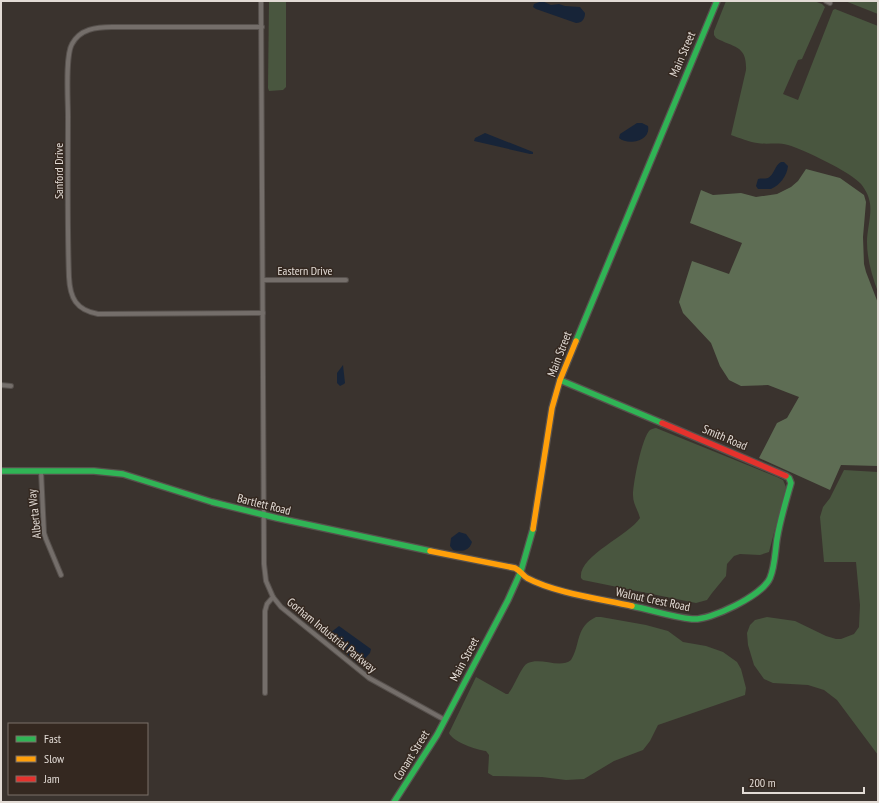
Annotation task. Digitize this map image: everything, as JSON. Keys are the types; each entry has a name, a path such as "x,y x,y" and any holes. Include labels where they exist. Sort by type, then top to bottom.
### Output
{"main road":[{"name":"Main Street","path":"445,720 508,600 521,571 535,522 546,441 552,408 560,380 717,1"},
{"name":"Smith Road","path":"560,380 787,476 791,483 775,547 774,566 771,575"},
{"name":"Bartlett Road","path":"1,471 102,472 123,474 212,502 264,515 426,550 495,563 521,571"},
{"name":"Walnut Crest Road","path":"521,571 525,577 570,592 698,620 711,616 752,595 765,585 771,575"},
{"name":"Conant Street","path":"394,802 445,720"}],"street":[{"path":"261,1 264,572 273,597 267,604 265,611 265,693"},
{"name":"Sanford Drive","path":"262,26 97,27 87,30 76,38 68,56 68,212 70,288 75,302 85,310 98,314 263,313"},
{"name":"Eastern Drive","path":"263,280 346,280"},
{"path":"1,385 11,386"},
{"name":"Alberta Way","path":"40,471 44,533 61,575"},
{"name":"Gorham Industrial Parkway","path":"273,597 281,607 362,673 445,720"}],"green space":[{"path":"269,1 286,1 286,87 283,90 269,91 268,88"},
{"path":"726,1 814,1 825,7 802,59 798,60 783,94 798,100 833,10 835,9 878,26 878,292 870,267 867,248 870,204 867,193 860,183 837,167 788,145 761,144 731,135 746,70 746,62 742,52 738,48 716,38 714,35 714,31"},
{"path":"845,1 878,1 878,14"},
{"path":"806,169 840,178 864,195 866,202 863,237 864,264 878,303 878,466 841,465 830,490 759,458 777,423 787,418 799,397 768,385 741,386 729,380 720,366 711,343 683,313 679,302 692,261 729,274 742,243 690,223 701,190 713,195 741,193 756,197 777,194 791,187 798,181"},
{"path":"656,428 777,477 783,480 786,487 769,552 760,555 740,554 734,556 727,564 726,576 707,600 696,603 583,580 581,578 582,570 587,562 605,546 634,525 640,518 633,498 633,489 638,461 644,441 650,430"},
{"path":"844,470 878,472 878,755 837,700 824,690 808,685 773,683 764,679 754,665 748,645 747,633 750,625 755,620 767,617 795,621 826,636 836,639 841,639 854,634 859,627 860,605 856,562 824,562 820,517 823,507 830,498"},
{"path":"596,617 646,625 668,631 683,642 706,646 723,652 737,662 741,669 746,688 745,695 658,725 650,741 643,750 614,761 584,779 566,780 542,777 493,776 488,773 489,755 486,751 460,742 449,733 476,677 508,694 523,668 528,663 539,661 561,663 571,660 581,631 589,621"}],"water":[{"path":"542,1 551,5 559,4 580,7 585,13 583,20 576,23 533,7 534,4"},
{"path":"637,123 642,123 648,126 648,131 643,138 638,141 628,142 619,138 620,134"},
{"path":"485,133 533,152 533,154 474,141 475,138"},
{"path":"784,162 788,166 782,180 771,189 758,189 756,186 758,179 770,177 777,165"},
{"path":"343,365 345,383 340,386 337,383 337,373"},
{"path":"459,532 466,534 472,542 467,549 459,551 453,550 450,546 451,538"},
{"path":"339,626 371,649 370,653 361,663 357,663 327,637"}],"traffic: fast":[{"path":"576,341 717,1"},
{"path":"560,380 662,423"},
{"path":"1,471 94,471 123,474 212,502 277,518 430,551"},
{"path":"632,606 677,617 700,619 735,606 757,592 770,578 773,569 777,539 791,483 789,478 786,476"},
{"path":"394,802 437,735 508,600 521,571 533,529"}],"traffic: slow":[{"path":"533,529 552,408 560,380 576,341"},
{"path":"430,551 515,568 527,578 551,588 632,606"}],"traffic: jam":[{"path":"662,423 786,476"}]}
